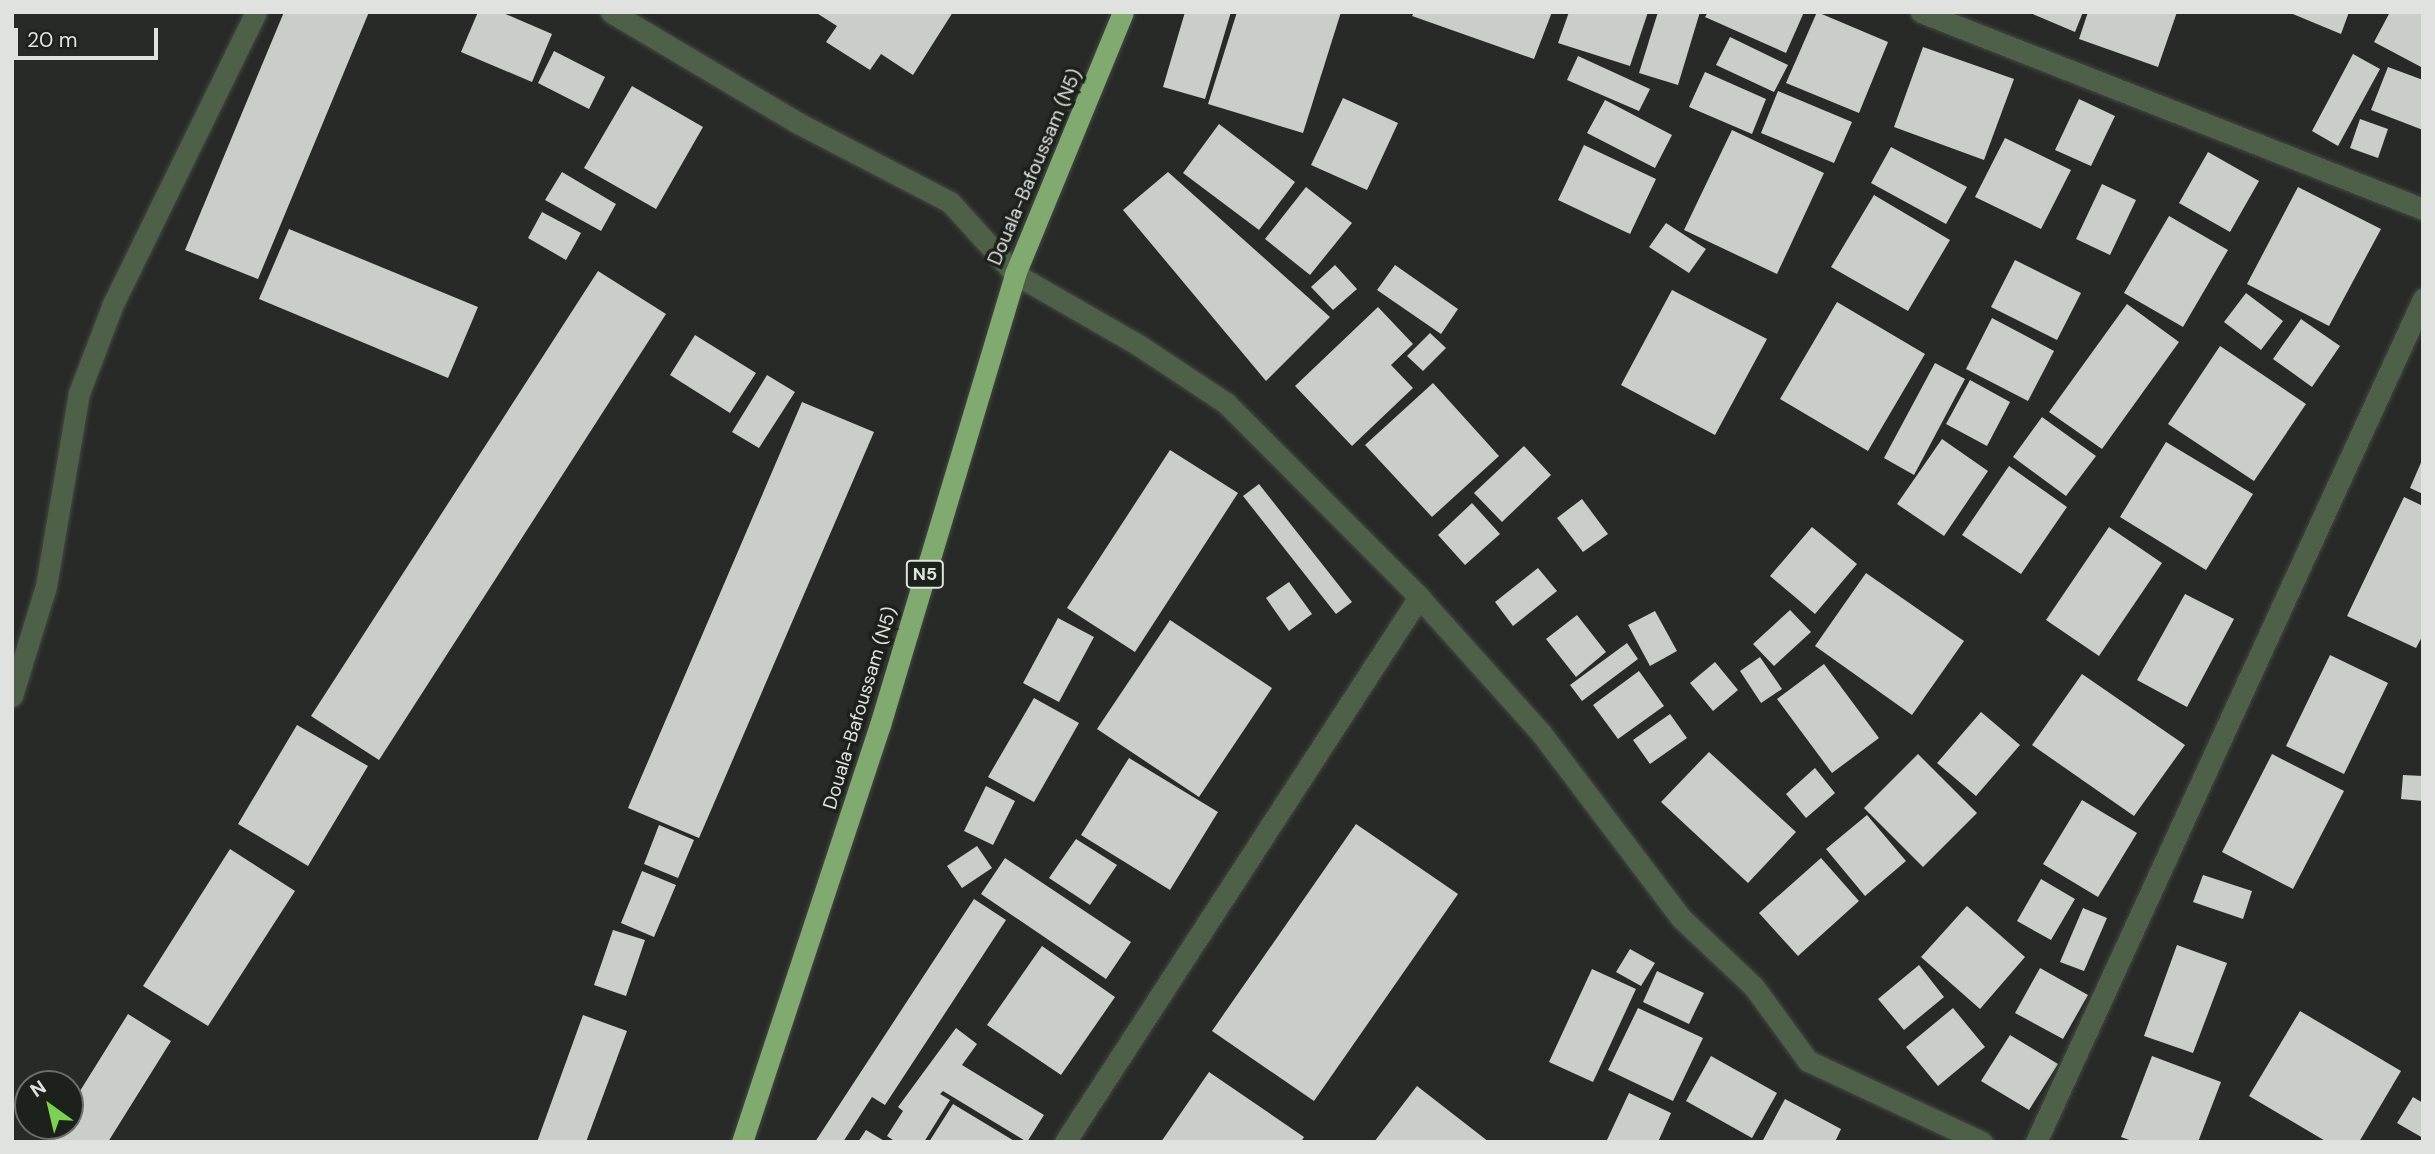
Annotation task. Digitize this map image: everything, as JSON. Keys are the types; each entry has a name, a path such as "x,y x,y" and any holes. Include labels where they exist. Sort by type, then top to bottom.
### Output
{"highway":[{"name":"Douala-Bafoussam (N5)","path":"742,1142 880,725 1015,274 1123,12"}],"street":[{"path":"12,695 46,586 79,393 113,304 256,12"},
{"path":"611,12 799,123 950,202 1015,274 1140,346 1226,403 1419,597 1541,733 1681,918 1754,988 1808,1061 1982,1142"},
{"path":"1921,12 2423,209"},
{"path":"2036,1142 2423,299"},
{"path":"1065,1142 1419,597"}],"building":[{"path":"284,12 369,12 258,279 185,250"},
{"path":"478,12 501,12 552,34 532,82 461,52"},
{"path":"815,12 953,12 913,75 881,54 870,70 826,42 837,26"},
{"path":"1185,12 1231,12 1205,99 1163,87"},
{"path":"1237,12 1341,12 1303,133 1208,104"},
{"path":"1414,12 1552,12 1534,59 1412,16"},
{"path":"1569,12 1648,12 1630,66 1558,43"},
{"path":"1658,12 1700,12 1678,85 1639,73"},
{"path":"1708,12 1804,12 1786,53 1705,17"},
{"path":"1817,12 1888,42 1859,113 1786,83"},
{"path":"2028,12 2083,12 2075,32"},
{"path":"2088,12 2177,12 2158,67 2079,39"},
{"path":"2288,12 2349,12 2341,34"},
{"path":"2390,12 2423,12 2423,68 2374,42"},
{"path":"1730,37 1788,65 1774,92 1716,65"},
{"path":"1923,47 2014,79 1984,160 1894,127"},
{"path":"554,51 605,77 589,109 538,83"},
{"path":"2353,54 2380,69 2338,146 2312,131"},
{"path":"1578,56 1650,89 1639,111 1567,80"},
{"path":"2388,67 2423,80 2423,130 2371,110"},
{"path":"1705,72 1766,99 1752,134 1689,107"},
{"path":"632,86 703,127 656,209 584,168"},
{"path":"1778,91 1852,122 1834,163 1761,133"},
{"path":"1343,98 1398,123 1367,190 1311,165"},
{"path":"2079,99 2115,116 2091,166 2055,150"},
{"path":"1605,100 1672,135 1655,168 1587,133"},
{"path":"2360,119 2388,129 2378,158 2350,148"},
{"path":"1219,124 1295,182 1259,230 1183,173"},
{"path":"1732,130 1824,173 1777,274 1684,230"},
{"path":"2005,138 2071,170 2041,229 1975,197"},
{"path":"1584,145 1656,179 1630,234 1558,200"},
{"path":"1891,147 1967,187 1946,224 1871,183"},
{"path":"2208,152 2259,181 2230,232 2179,203"},
{"path":"562,172 616,204 601,231 545,200"},
{"path":"1168,172 1330,317 1266,381 1123,210"},
{"path":"2102,184 2136,200 2110,255 2076,239"},
{"path":"1306,187 1352,223 1310,275 1265,239"},
{"path":"2298,187 2381,229 2329,326 2247,284"},
{"path":"1874,195 1950,240 1908,311 1831,267"},
{"path":"542,212 581,233 566,260 528,238"},
{"path":"2169,216 2228,250 2183,327 2124,293"},
{"path":"1666,223 1706,249 1689,273 1649,247"},
{"path":"289,229 478,307 448,378 259,299"},
{"path":"2015,260 2081,293 2057,340 1991,307"},
{"path":"1335,265 1357,289 1333,310 1311,287"},
{"path":"1395,265 1458,309 1441,334 1377,290"},
{"path":"598,271 666,314 379,760 311,716"},
{"path":"1672,290 1767,339 1715,435 1621,385"},
{"path":"2246,293 2283,321 2261,350 2224,322"},
{"path":"1837,302 1925,354 1868,451 1780,399"},
{"path":"2127,304 2179,342 2102,449 2049,412"},
{"path":"1378,307 1413,344 1391,365 1413,388 1352,446 1295,386"},
{"path":"1992,318 2054,351 2028,401 1966,369"},
{"path":"2301,319 2340,346 2312,387 2273,359"},
{"path":"1430,333 1446,348 1423,371 1407,356"},
{"path":"695,335 756,373 730,413 670,375"},
{"path":"2220,346 2306,404 2254,481 2168,424"},
{"path":"1935,363 1965,379 1914,475 1884,458"},
{"path":"767,375 795,392 759,448 732,432"},
{"path":"1970,380 2010,402 1987,446 1946,424"},
{"path":"1433,383 1499,456 1432,517 1365,445"},
{"path":"802,402 874,432 699,838 628,808"},
{"path":"2042,417 2096,456 2066,496 2013,457"},
{"path":"1942,439 1988,471 1944,536 1897,504"},
{"path":"2166,442 2253,494 2206,570 2120,517"},
{"path":"1524,446 1551,475 1502,522 1474,493"},
{"path":"1170,450 1238,493 1135,652 1067,608"},
{"path":"2423,458 2423,494 2410,488"},
{"path":"2009,466 2067,507 2021,574 1962,535"},
{"path":"1259,484 1352,602 1336,614 1243,496"},
{"path":"2404,497 2423,506 2423,635 2416,648 2347,616"},
{"path":"1582,499 1608,534 1583,552 1557,518"},
{"path":"1472,503 1500,534 1465,565 1438,535"},
{"path":"1812,527 1857,564 1815,614 1770,576"},
{"path":"2109,527 2162,563 2099,656 2046,620"},
{"path":"1538,568 1557,591 1513,626 1495,602"},
{"path":"1866,573 1964,641 1912,715 1815,646"},
{"path":"1289,582 1312,614 1289,631 1266,598"},
{"path":"2185,594 2234,619 2187,707 2137,680"},
{"path":"1790,610 1811,632 1774,666 1753,644"},
{"path":"1655,611 1677,651 1650,666 1628,625"},
{"path":"1577,615 1606,652 1576,677 1546,639"},
{"path":"1058,618 1094,637 1059,702 1023,683"},
{"path":"1170,620 1272,688 1199,797 1097,729"},
{"path":"1627,643 1638,659 1582,701 1570,685"},
{"path":"2330,655 2388,683 2344,774 2286,746"},
{"path":"1760,657 1782,689 1761,703 1740,671"},
{"path":"1715,662 1738,690 1713,711 1690,683"},
{"path":"1824,664 1879,738 1832,773 1777,699"},
{"path":"1639,671 1664,706 1618,739 1593,705"},
{"path":"2082,674 2185,745 2134,816 2032,745"},
{"path":"1034,698 1079,723 1034,802 988,777"},
{"path":"1981,712 2020,745 1976,796 1937,763"},
{"path":"1670,714 1687,738 1650,764 1633,740"},
{"path":"297,725 368,766 308,866 238,824"},
{"path":"1709,752 1796,832 1748,883 1661,802"},
{"path":"1918,754 1977,813 1923,867 1864,808"},
{"path":"2272,754 2344,791 2293,889 2222,852"},
{"path":"1129,758 1218,812 1170,890 1081,835"},
{"path":"1815,768 1835,793 1806,818 1786,794"},
{"path":"2403,775 2423,776 2423,801 2401,799"},
{"path":"986,786 1015,801 993,845 964,831"},
{"path":"2082,800 2137,833 2098,897 2043,864"},
{"path":"1867,815 1906,861 1865,896 1826,849"},
{"path":"1356,824 1458,894 1314,1101 1212,1031"},
{"path":"659,825 694,840 678,878 644,864"},
{"path":"1076,839 1117,865 1090,905 1049,878"},
{"path":"977,846 992,868 962,888 947,866"},
{"path":"230,849 295,891 208,1026 143,986"},
{"path":"1005,858 1131,942 1106,979 981,894"},
{"path":"1821,858 1859,901 1798,956 1759,913"},
{"path":"642,871 676,885 654,937 621,923"},
{"path":"2203,875 2252,891 2243,919 2193,902"},
{"path":"2041,879 2075,899 2051,940 2017,921"},
{"path":"974,899 1006,920 885,1105 872,1097 843,1142 815,1142"},
{"path":"1967,906 2025,957 1980,1009 1921,957"},
{"path":"2083,908 2107,918 2084,971 2060,962"},
{"path":"613,930 645,940 626,996 594,985"},
{"path":"2177,945 2227,963 2193,1053 2144,1036"},
{"path":"1042,946 1115,997 1061,1075 987,1025"},
{"path":"1630,949 1655,963 1641,986 1616,972"},
{"path":"1919,965 1944,997 1904,1030 1878,999"},
{"path":"2040,968 2088,995 2063,1039 2015,1013"},
{"path":"1592,969 1636,989 1593,1082 1549,1062"},
{"path":"1657,971 1704,993 1689,1024 1643,1002"},
{"path":"1638,1008 1703,1038 1673,1101 1608,1070"},
{"path":"1953,1008 1985,1047 1938,1086 1906,1047"},
{"path":"2300,1011 2401,1071 2359,1142 2327,1142 2249,1096"},
{"path":"128,1014 171,1041 108,1142 49,1142 84,1140 84,1085"},
{"path":"583,1015 627,1031 586,1142 537,1142"},
{"path":"956,1028 977,1044 962,1065 1044,1115 1027,1142 943,1091 940,1094 950,1100 924,1142 896,1142 887,1136 903,1111 898,1107"},
{"path":"2010,1035 2058,1064 2029,1110 1981,1081"},
{"path":"1711,1056 1777,1093 1752,1138 1686,1101"},
{"path":"2152,1056 2221,1082 2198,1142 2135,1142 2121,1137"},
{"path":"1209,1072 1304,1137 1301,1142 1161,1142"},
{"path":"1417,1086 1489,1142 1374,1142"},
{"path":"1629,1093 1671,1113 1658,1142 1606,1142"},
{"path":"2413,1097 2423,1103 2423,1138 2397,1123"},
{"path":"1785,1099 1841,1129 1835,1142 1762,1142"},
{"path":"953,1104 1016,1142 929,1142"},
{"path":"866,1130 886,1142 858,1142"}]}
